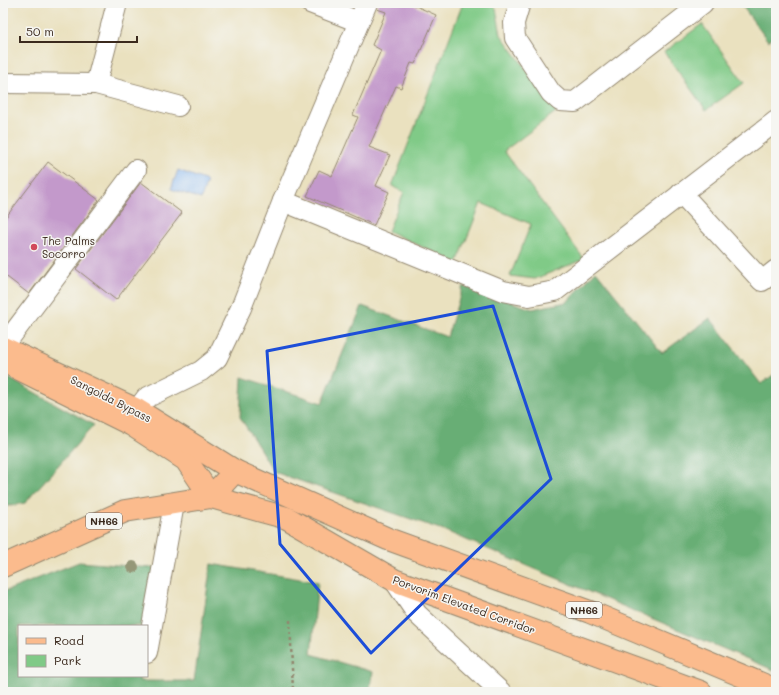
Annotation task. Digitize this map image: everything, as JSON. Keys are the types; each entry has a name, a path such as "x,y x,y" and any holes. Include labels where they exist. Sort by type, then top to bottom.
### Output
{"main road":[{"name":"Sangolda Bypass","path":"3,347 137,410 235,471"},
{"name":"Sangolda Bypass","path":"3,361 132,425 186,460 211,497"},
{"path":"211,497 235,471"},
{"name":"NH66","path":"235,471 388,539 590,612 776,690"},
{"name":"NH66","path":"3,566 125,511 211,497"},
{"name":"Porvorim Elevated Corridor","path":"211,497 287,518 394,580 701,692"}],"street":[{"path":"96,84 117,3"},
{"path":"310,3 359,22"},
{"path":"137,410 146,398 201,371 217,358 241,308 367,3"},
{"path":"520,3 514,23 515,38 551,93 560,101 575,102 703,3"},
{"path":"3,83 96,84 178,106"},
{"path":"284,201 503,291 529,296 555,291 776,121"},
{"path":"3,347 136,170"},
{"path":"682,193 762,281 776,270"},
{"path":"148,647 174,504"},
{"path":"394,580 417,614 501,692"}],"path":[{"path":"290,620 293,692"}],"highlighted area":[{"path":"493,306 551,479 371,653 280,544 267,351"}],"green space":[{"path":"463,3 491,3 496,8 501,35 557,111 504,151 584,259 535,279 510,276 531,224 481,203 457,263 388,231 404,192 392,186"},
{"path":"740,3 776,3 776,35 768,41"},
{"path":"702,24 744,83 706,110 664,52"},
{"path":"596,271 662,353 710,318 761,384 776,373 776,671 443,530 274,472 240,417 242,377 322,403 362,306 447,337 463,286 532,309 567,302"},
{"path":"3,375 94,425 25,503 3,507"},
{"path":"79,562 154,568 146,625 18,625 18,677 140,677 139,681 194,681 211,564 318,582 311,654 373,672 369,692 3,692 3,591 9,590"}],"water":[{"path":"178,170 207,181 201,199 171,189"}],"building":[{"path":"378,3 409,3 436,15 415,64 411,63 401,88 396,86 369,147 390,155 376,186 389,192 374,225 307,196 319,170 332,176 358,117 353,115 381,50 372,45 386,12 377,9"},
{"name":"The Palms Socorro","path":"48,162 99,200 29,294 3,274 3,221"},
{"path":"141,182 182,213 116,300 76,269"}],"place":[{"name":"The Palms Socorro","path":"34,247"}]}
